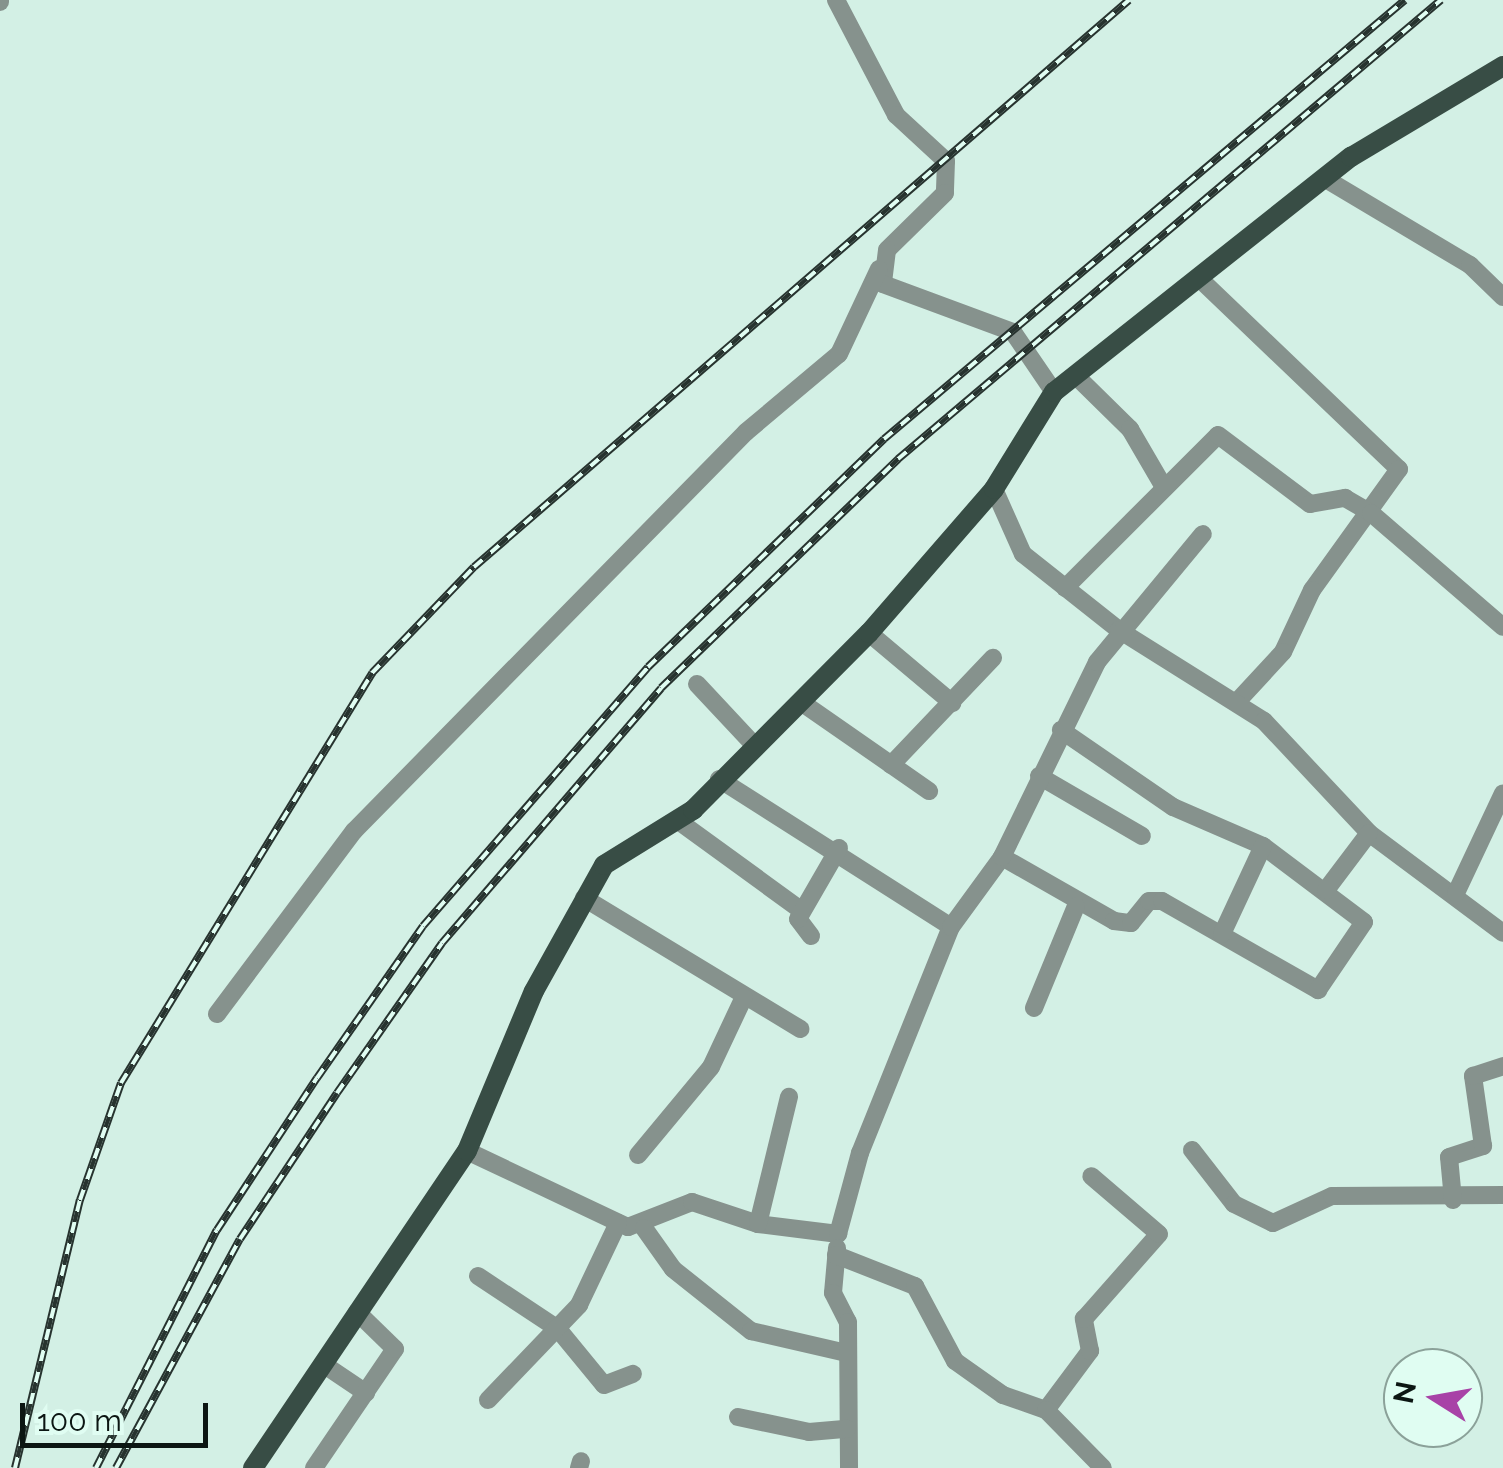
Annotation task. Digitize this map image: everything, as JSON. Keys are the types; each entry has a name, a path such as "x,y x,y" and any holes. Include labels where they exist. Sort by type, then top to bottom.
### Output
{"main road":[{"path":"253,1468 468,1151 584,898 620,850 677,820 869,633 994,488 1054,392 1203,282 1324,178 1503,66"}],"street":[{"path":"217,1014 354,831 746,432 839,354 879,269 945,192 946,161 896,115 836,0"},
{"path":"1324,178 1470,265 1503,297"},
{"path":"879,269 895,294 1013,332 1054,392"},
{"path":"1203,282 1395,460 1397,480 1312,590 1283,652 1236,703"},
{"path":"1076,376 1130,429 1162,484"},
{"path":"1065,588 1162,484 1218,435 1310,504 1345,498 1371,512 1503,627"},
{"path":"994,488 1010,538 1065,588 1119,630 1236,703 1290,744 1368,833 1456,893 1503,932"},
{"path":"850,1468 846,1352 836,1255 860,1153 952,927 1002,857 1060,730 1119,630 1203,534"},
{"path":"869,633 952,703"},
{"path":"891,765 994,658"},
{"path":"697,684 755,746"},
{"path":"801,702 928,791"},
{"path":"1002,857 1076,906 1131,923 1155,900 1323,989 1364,922 1263,846 1173,806 1060,730"},
{"path":"1039,776 1142,836"},
{"path":"719,779 839,848 952,927"},
{"path":"1456,893 1503,793"},
{"path":"677,820 801,910"},
{"path":"1326,890 1368,833"},
{"path":"1222,934 1263,846"},
{"path":"811,936 799,926 801,910 839,848"},
{"path":"584,898 800,1029"},
{"path":"1034,1008 1076,906"},
{"path":"638,1155 711,1068 744,997"},
{"path":"1452,1200 1450,1157 1483,1146 1472,1076 1503,1066"},
{"path":"758,1224 789,1097"},
{"path":"1192,1150 1258,1221 1287,1219 1332,1196 1452,1200 1503,1195"},
{"path":"468,1151 618,1222 644,1228 673,1269 751,1331 846,1352"},
{"path":"1046,1410 1090,1352 1084,1319 1159,1234 1091,1176"},
{"path":"644,1228 685,1202 758,1224 838,1234"},
{"path":"488,1400 558,1328 596,1278 618,1222"},
{"path":"836,1255 915,1286 954,1361 1003,1395 1046,1410 1104,1468"},
{"path":"478,1276 558,1328 604,1384 633,1374"},
{"path":"314,1468 396,1344 357,1312"},
{"path":"324,1364 366,1393"},
{"path":"738,1417 809,1432 848,1429"}],"railway":[{"path":"15,1468 80,1200 121,1083 372,673 474,567 1129,0"},
{"path":"96,1468 217,1230 317,1078 423,926 648,667 884,439 1405,0"},
{"path":"116,1468 240,1239 337,1093 442,943 661,688 898,459 1441,0"}]}
